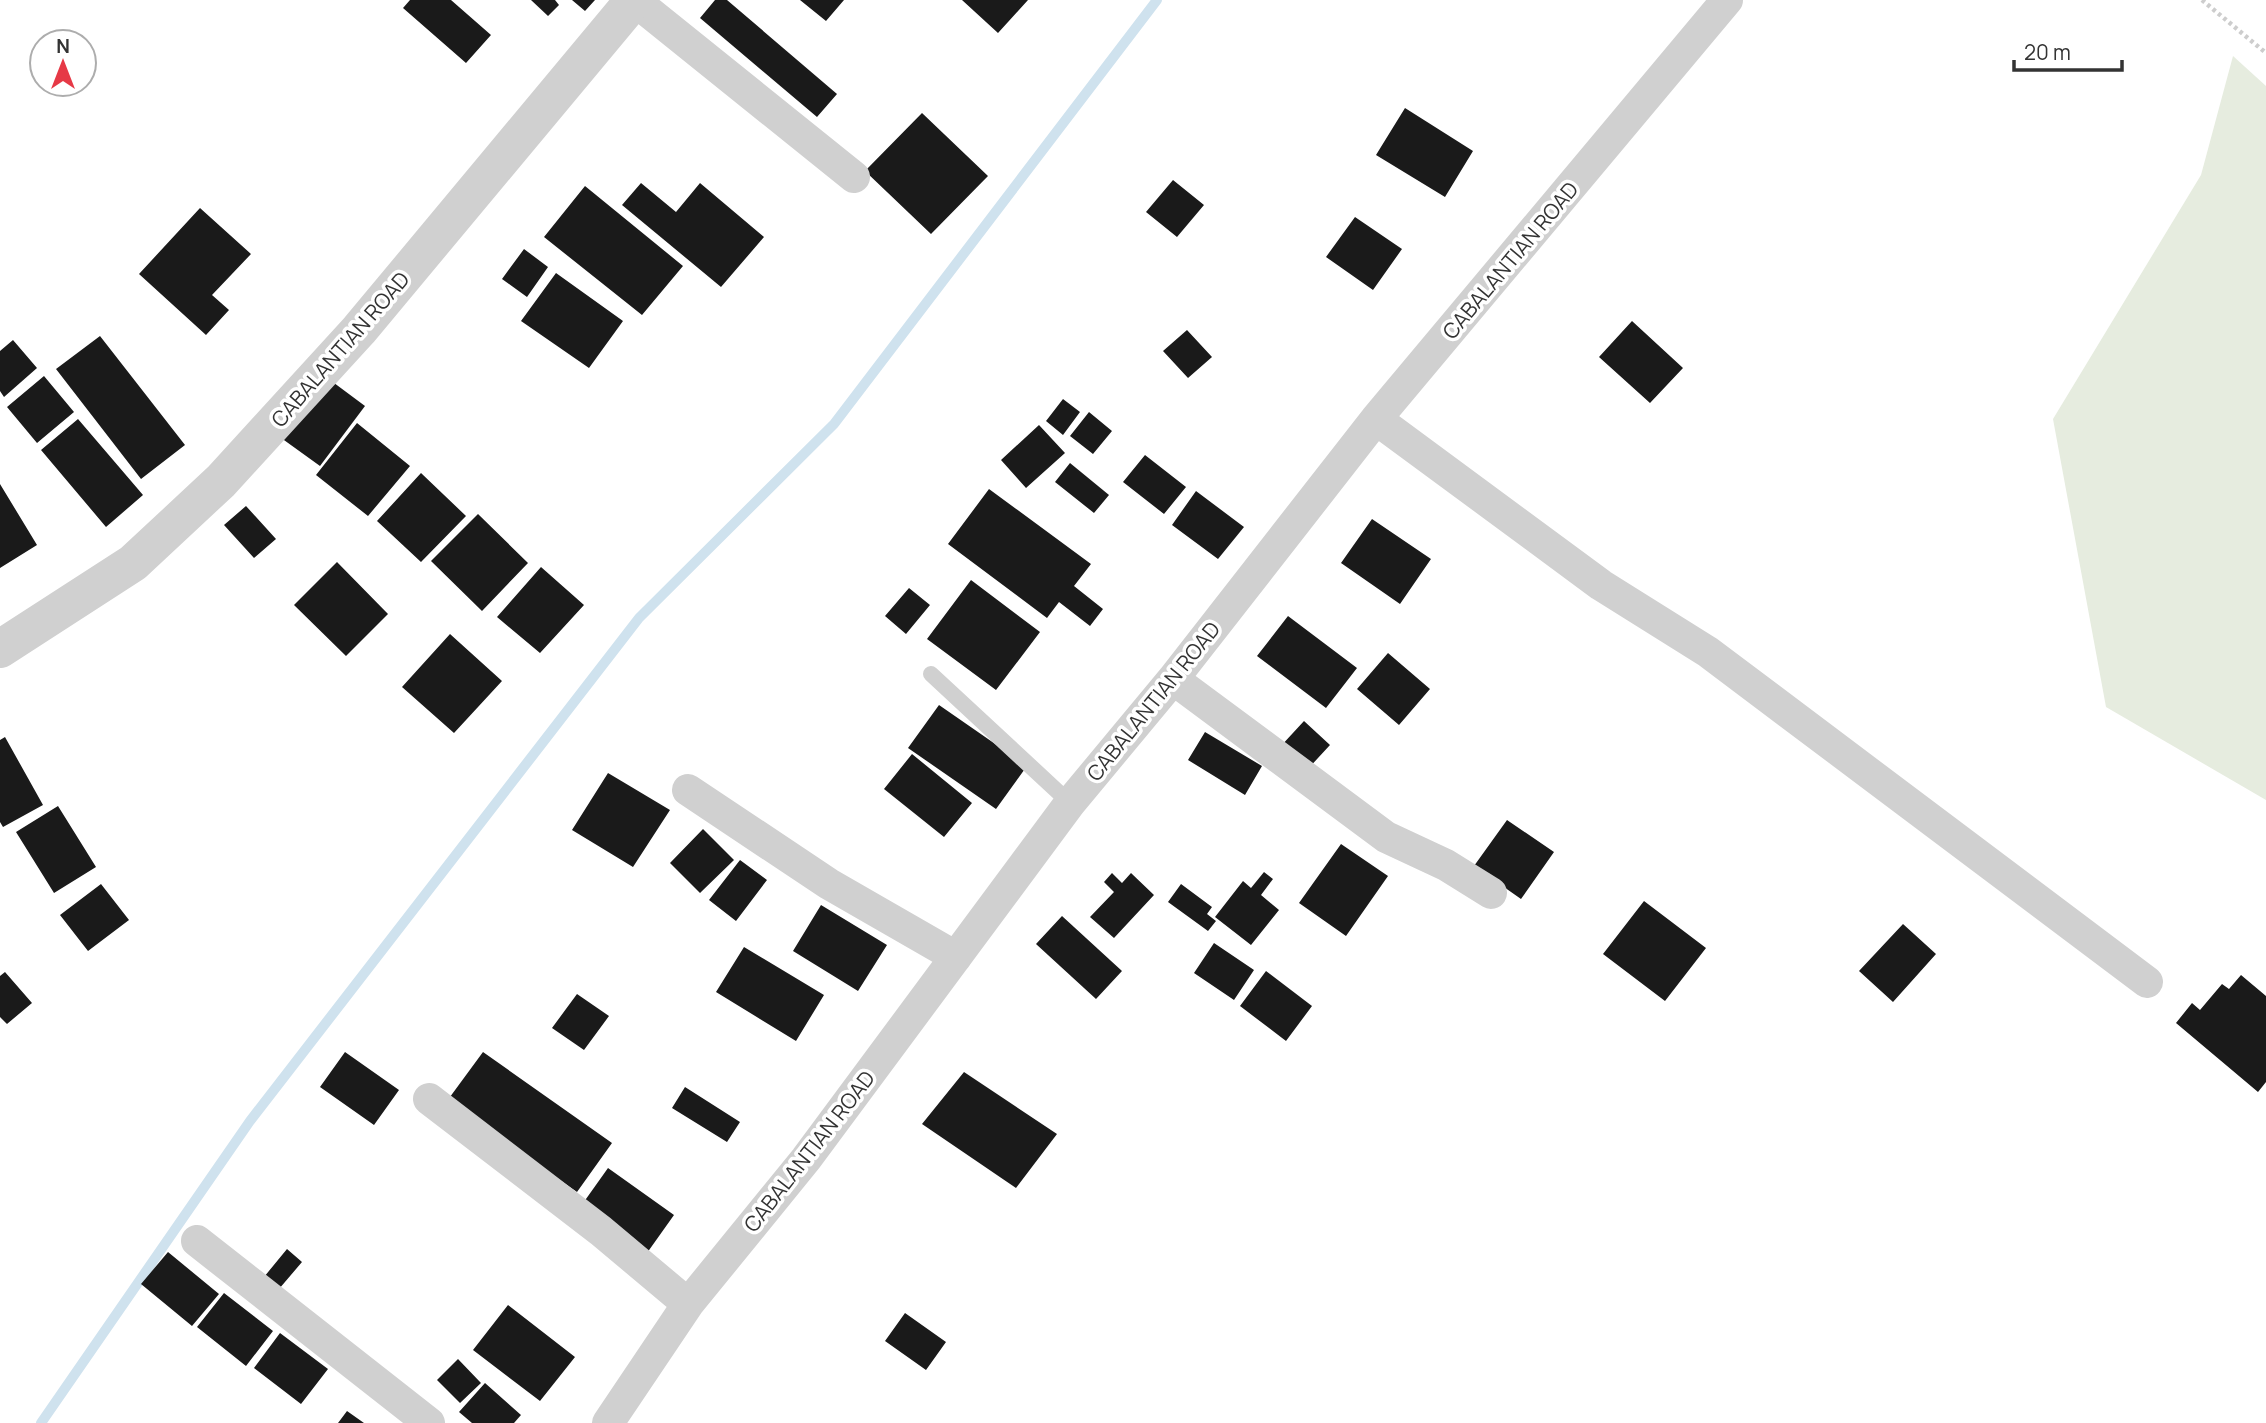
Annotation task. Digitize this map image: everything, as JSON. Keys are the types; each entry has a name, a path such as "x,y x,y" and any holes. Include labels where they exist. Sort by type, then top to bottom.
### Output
{"street":[{"name":"CABALANTIAN ROAD","path":"0,649 132,563 221,481 359,330 634,0"},
{"path":"634,0 854,177"},
{"name":"CABALANTIAN ROAD","path":"608,1423 688,1304 806,1159 1070,803 1173,679 1376,419 1727,0"},
{"path":"1376,419 1601,584 1708,652 2147,982"},
{"path":"1173,679 1386,837 1446,865 1492,893"},
{"path":"688,790 829,884 956,957"},
{"path":"429,1099 601,1231 688,1304"},
{"path":"197,1241 429,1423"}],"lane":[{"path":"931,674 1070,803"}],"path":[{"path":"2202,0 2266,53"}],"shaded area":[{"path":"2233,56 2266,86 2266,800 2106,707 2053,419 2201,175"}],"building":[{"path":"410,0 451,0 491,35 466,63 403,8"},
{"path":"531,0 555,0 559,5 548,16"},
{"path":"572,0 595,0 585,11"},
{"path":"715,0 727,0 837,94 817,117 700,18"},
{"path":"800,0 844,0 826,21"},
{"path":"962,0 1028,0 998,33"},
{"path":"1405,108 1473,151 1445,197 1376,155"},
{"path":"922,113 988,176 931,234 865,171"},
{"path":"1173,180 1204,205 1177,237 1146,212"},
{"path":"641,183 676,212 700,183 764,237 721,287 622,205"},
{"path":"585,186 683,266 642,315 544,237"},
{"path":"200,208 251,254 212,295 229,310 206,335 139,274"},
{"path":"1355,217 1402,249 1373,290 1326,257"},
{"path":"524,249 548,267 527,297 502,279"},
{"path":"556,273 623,321 589,368 521,321"},
{"path":"1632,321 1683,368 1650,403 1599,357"},
{"path":"1187,330 1212,357 1188,378 1163,351"},
{"path":"100,336 185,445 141,479 56,369"},
{"path":"13,340 37,368 4,397 0,391 0,351"},
{"path":"322,374 365,406 320,466 277,435"},
{"path":"44,376 74,412 37,443 7,407"},
{"path":"1063,399 1080,412 1063,435 1046,421"},
{"path":"1089,412 1112,431 1093,454 1070,436"},
{"path":"78,419 143,495 106,527 41,450"},
{"path":"357,423 410,466 368,516 316,475"},
{"path":"1039,425 1065,453 1026,488 1001,460"},
{"path":"1145,455 1186,487 1164,514 1123,482"},
{"path":"1070,463 1109,495 1094,513 1055,482"},
{"path":"421,473 466,516 421,562 377,521"},
{"path":"0,484 37,545 0,568"},
{"path":"989,489 1091,564 1074,586 1103,609 1090,626 1059,602 1047,618 948,544"},
{"path":"1196,491 1244,527 1218,559 1172,525"},
{"path":"246,506 276,539 254,558 224,525"},
{"path":"478,514 528,563 482,611 431,561"},
{"path":"1372,519 1431,559 1400,604 1341,563"},
{"path":"337,562 388,614 346,656 294,605"},
{"path":"541,567 584,605 540,653 497,617"},
{"path":"971,580 1040,632 996,690 927,639"},
{"path":"909,588 930,605 906,634 885,616"},
{"path":"1288,616 1357,668 1326,708 1257,656"},
{"path":"450,634 502,681 454,733 402,687"},
{"path":"1388,653 1430,689 1399,725 1357,689"},
{"path":"939,705 1027,766 996,809 908,748"},
{"path":"1304,721 1330,745 1306,771 1280,747"},
{"path":"1205,732 1262,766 1245,795 1188,760"},
{"path":"5,737 43,805 3,827 0,822 0,740"},
{"path":"912,754 972,803 944,837 884,789"},
{"path":"608,773 670,810 633,867 572,830"},
{"path":"58,806 96,867 54,893 16,832"},
{"path":"1507,820 1554,852 1521,899 1474,866"},
{"path":"703,829 734,860 700,893 670,863"},
{"path":"1341,844 1388,876 1346,936 1299,903"},
{"path":"740,860 767,880 736,921 709,900"},
{"path":"1264,872 1273,879 1261,895 1279,910 1251,945 1215,917 1243,881 1251,888"},
{"path":"1112,873 1122,883 1131,873 1154,895 1114,938 1090,917 1114,892 1104,882"},
{"path":"101,884 129,920 88,951 60,915"},
{"path":"1181,884 1212,907 1207,914 1216,921 1208,931 1168,902"},
{"path":"1644,901 1706,948 1665,1001 1603,954"},
{"path":"821,905 887,945 858,991 793,951"},
{"path":"1062,916 1122,971 1096,999 1036,944"},
{"path":"1903,924 1936,954 1893,1002 1859,971"},
{"path":"1214,943 1254,970 1234,1000 1194,973"},
{"path":"744,947 824,995 796,1041 716,992"},
{"path":"1266,971 1312,1006 1286,1041 1240,1006"},
{"path":"5,972 32,1003 7,1024 0,1017 0,976"},
{"path":"2241,975 2266,996 2266,1082 2258,1092 2176,1023 2192,1003 2200,1010 2222,984 2229,989"},
{"path":"577,994 609,1016 584,1050 552,1028"},
{"path":"345,1052 399,1090 374,1125 320,1087"},
{"path":"483,1052 612,1143 577,1192 447,1101"},
{"path":"964,1072 1057,1134 1016,1188 922,1124"},
{"path":"685,1087 740,1122 727,1142 672,1108"},
{"path":"608,1168 674,1215 647,1253 581,1206"},
{"path":"287,1249 302,1262 279,1289 264,1277"},
{"path":"168,1252 219,1294 192,1326 141,1284"},
{"path":"224,1293 273,1331 246,1366 197,1327"},
{"path":"508,1305 575,1357 540,1401 473,1350"},
{"path":"905,1313 946,1342 926,1370 885,1341"},
{"path":"280,1333 328,1369 301,1404 254,1368"},
{"path":"458,1359 481,1383 460,1403 437,1380"},
{"path":"485,1383 521,1415 514,1423 472,1423 459,1412"},
{"path":"347,1411 364,1423 338,1423"}],"waterway":[{"path":"41,1423 250,1121 639,618 834,424 1157,0"}]}
